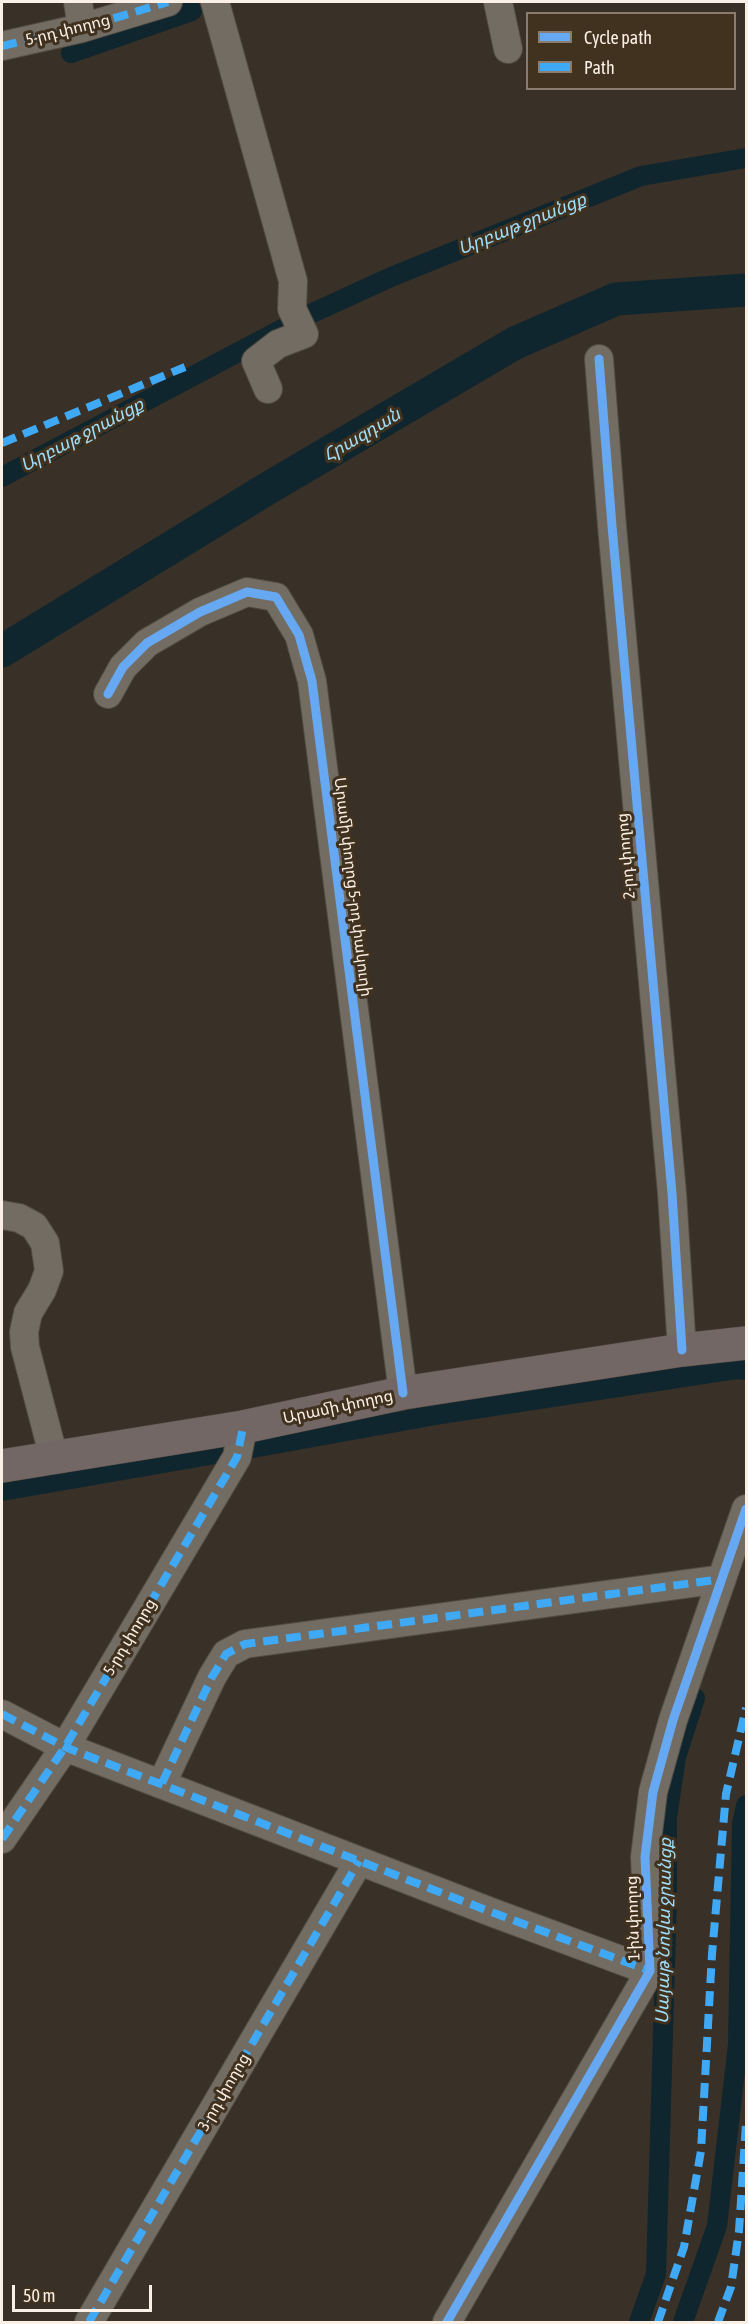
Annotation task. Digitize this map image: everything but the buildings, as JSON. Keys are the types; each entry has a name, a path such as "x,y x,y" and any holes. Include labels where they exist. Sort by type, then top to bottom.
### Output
{"main road":[{"name":"Արամի փողոց","path":"2,1466 243,1427 403,1393 682,1350 747,1343"}],"street":[{"name":"5-րդ փողոց","path":"2,46 80,15 168,2"},
{"path":"215,2 293,281 292,309 304,334 278,344 256,361 268,389"},
{"path":"498,2 508,49"},
{"name":"2-րդ փողոց","path":"599,359 672,1193 682,1350"},
{"name":"Արամի փողոց 5-րդ փակուղի","path":"108,694 123,667 147,643 200,612 247,592 276,597 299,635 312,681 403,1393"},
{"path":"2,1215 19,1218 34,1226 45,1243 49,1270 42,1290 15,1314 24,1332 25,1347 54,1458"},
{"name":"5-րդ փողոց","path":"2,1839 65,1747 237,1457 243,1427"},
{"name":"1-ին փողոց","path":"447,2322 650,1971 645,1857 653,1792 673,1720 747,1509"},
{"path":"162,1783 212,1677 226,1654 245,1644 722,1579"},
{"path":"2,1714 65,1747 650,1971"},
{"name":"3-րդ փողոց","path":"88,2322 360,1861"}],"waterway":[{"path":"71,53 192,11"},
{"name":"Արբաթ ջրանցք","path":"306,316 391,277 641,176 746,158"},
{"name":"Հրազդան","path":"2,651 270,487 515,343 616,299 746,290"},
{"name":"Արբաթ ջրանցք","path":"2,477 282,329"},
{"path":"247,1449 441,1414 736,1369 746,1370"},
{"path":"2,1491 227,1452"},
{"name":"Սայաթ Նովա ջրանցք","path":"639,2322 656,2274 667,1895 667,1817 676,1757 695,1698"},
{"name":"Սայաթ Նովա ջրանցք","path":"683,2322 717,2226 738,2045 742,1824 746,1805"}],"marked path":[{"path":"2,46 82,28 168,2"},
{"path":"2,443 185,367"},
{"path":"2,1839 65,1747 237,1457 243,1427"},
{"path":"162,1783 212,1677 226,1654 245,1644 722,1579"},
{"path":"658,2322 684,2247 701,2151 712,1954 726,1794 746,1708"},
{"path":"2,1714 65,1747 650,1971"},
{"path":"89,2322 359,1861"},
{"path":"718,2322 731,2287 739,2231 746,2123"}],"cycle path":[{"path":"599,359 672,1193 682,1350"},
{"path":"108,694 123,667 147,643 200,612 247,592 276,597 299,635 312,681 403,1393"},
{"path":"447,2322 650,1971 645,1857 653,1792 673,1720 746,1509"}]}
